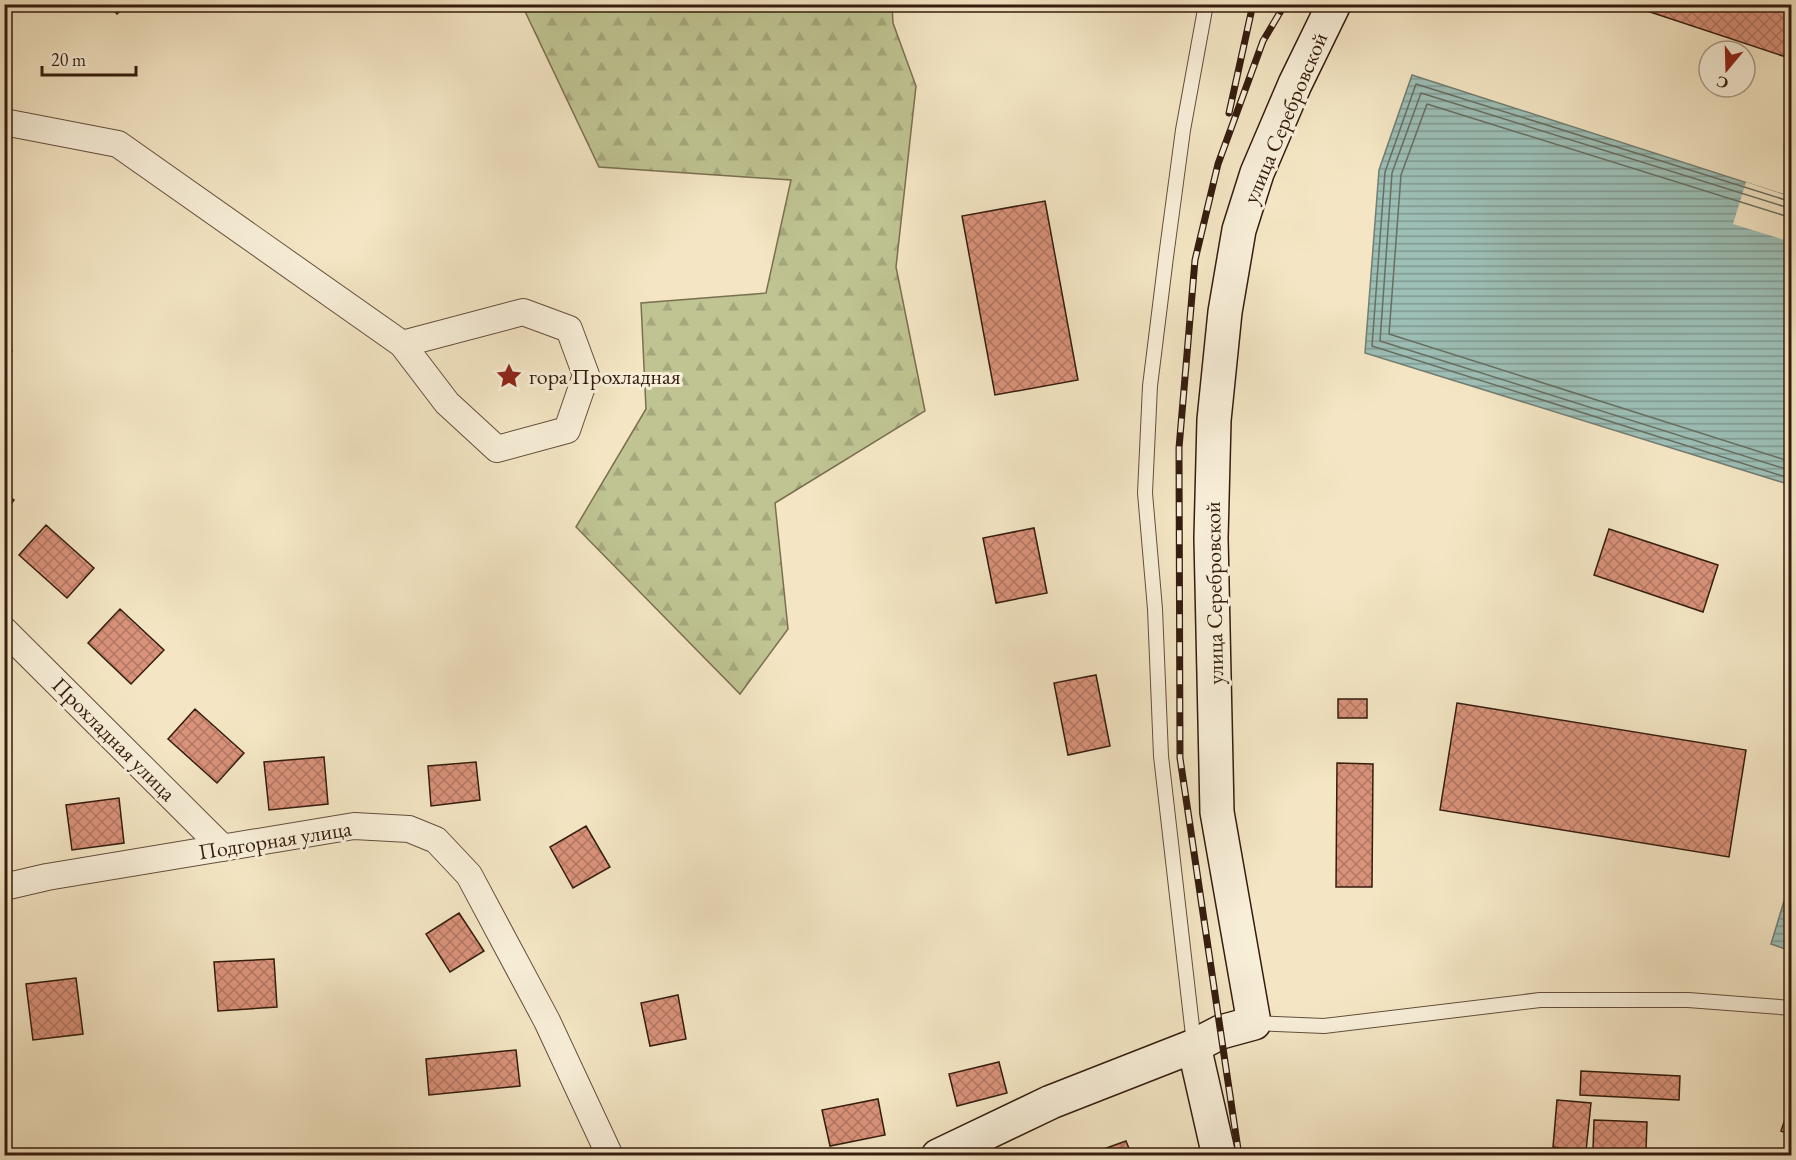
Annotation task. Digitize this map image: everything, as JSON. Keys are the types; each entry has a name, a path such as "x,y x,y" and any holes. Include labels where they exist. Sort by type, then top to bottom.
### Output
{"street":[{"name":"улица Серебровской","path":"1254,1023 1217,812 1211,538 1214,420 1225,312 1239,231 1257,172 1295,84 1334,4"},
{"path":"4,122 118,144 402,344 447,403 497,449 567,430 586,375 569,329 523,312 402,344"},
{"name":"Прохладная улица","path":"4,630 223,848"},
{"name":"Подгорная улица","path":"4,887 47,877 354,826 409,829 436,840 469,875 547,1020 610,1155"},
{"path":"938,1155 1051,1102 1194,1047 1221,1032 1254,1023"},
{"path":"1194,1047 1219,1155"}],"lane":[{"path":"1194,1047 1161,756 1155,609 1145,493 1150,386 1164,269 1183,130 1206,4"},
{"path":"1254,1023 1324,1026 1540,1000 1688,1000 1791,1008"}],"green space":[{"path":"522,5 892,5 893,23 916,86 896,267 925,411 775,503 788,629 740,694 576,527 646,409 641,303 766,293 791,180 599,167"}],"water":[{"path":"1412,75 1791,197 1791,485 1365,353 1379,170"},
{"path":"1791,878 1791,951 1771,944"}],"pier":[{"path":"1746,182 1791,197 1791,242 1733,224"}],"building":[{"path":"108,4 128,4 117,14"},
{"path":"1626,4 1792,4 1792,59 1757,47 1757,39 1732,39"},
{"path":"1045,201 1078,380 995,395 962,216"},
{"path":"4,342 12,351 4,357"},
{"path":"4,494 14,500 4,514"},
{"path":"46,525 94,568 67,598 19,555"},
{"path":"1034,528 1047,593 996,603 983,538"},
{"path":"1609,529 1718,565 1703,612 1594,575"},
{"path":"120,609 164,650 131,684 88,643"},
{"path":"1096,675 1110,746 1068,755 1054,683"},
{"path":"1338,699 1367,699 1367,718 1338,718"},
{"path":"1457,703 1746,750 1729,857 1440,810"},
{"path":"195,709 244,753 217,783 168,739"},
{"path":"324,757 328,804 269,810 264,762"},
{"path":"476,762 480,800 431,806 428,766"},
{"path":"1337,763 1373,764 1372,887 1336,887"},
{"path":"119,798 124,843 72,850 66,805"},
{"path":"586,826 610,867 573,888 550,847"},
{"path":"459,913 484,951 450,972 426,934"},
{"path":"274,959 277,1007 218,1011 214,962"},
{"path":"76,978 83,1034 33,1040 26,984"},
{"path":"678,995 686,1039 650,1046 641,1003"},
{"path":"516,1050 520,1086 429,1095 426,1059"},
{"path":"999,1062 1007,1093 957,1106 949,1074"},
{"path":"1581,1071 1680,1076 1679,1100 1580,1095"},
{"path":"878,1099 885,1135 830,1146 822,1110"},
{"path":"1792,1099 1792,1135 1781,1131"},
{"path":"1557,1100 1591,1103 1586,1151 1553,1147"},
{"path":"1594,1120 1647,1122 1646,1151 1593,1150"},
{"path":"1126,1141 1132,1156 1084,1156"}],"railway":[{"path":"1229,113 1253,4"},
{"path":"1239,1156 1180,758 1179,448 1195,260 1218,164 1263,41 1285,4"}],"place":[{"name":"гора Прохладная","path":"509,376"}]}
